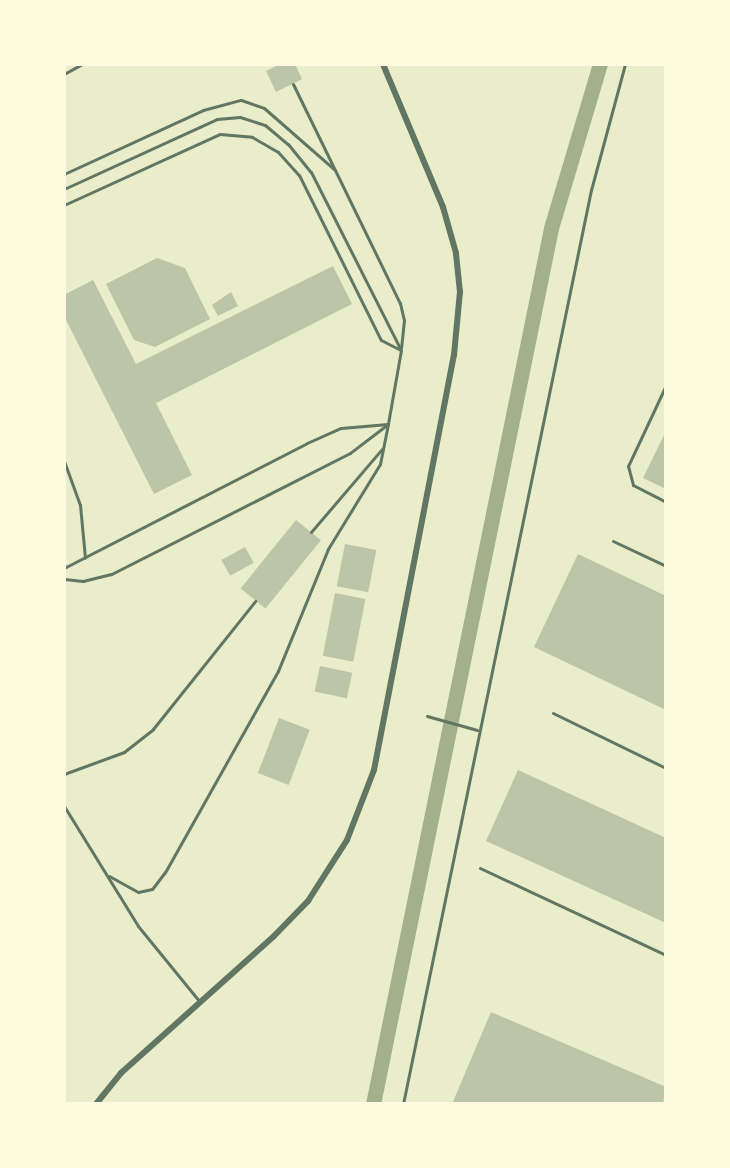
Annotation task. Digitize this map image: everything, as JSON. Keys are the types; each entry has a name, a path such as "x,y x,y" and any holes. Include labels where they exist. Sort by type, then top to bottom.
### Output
{"street":[{"path":"96,1104 121,1073 292,919 335,862 366,796 388,712 454,355 460,292 456,253 444,207 383,64"}],"lane":[{"path":"64,74 82,64"},
{"path":"403,1104 477,730 591,190 625,64"},
{"path":"109,876 138,892 158,882 278,671 321,563 374,478 384,447 404,320 400,303 293,84"},
{"path":"64,174 210,107 241,100 264,108 335,170"},
{"path":"64,189 218,119 240,117 265,125 288,144 310,172 400,350"},
{"path":"64,205 220,135 252,137 278,152 299,175 381,340 400,350"},
{"path":"666,385 628,466 633,485 666,502"},
{"path":"64,568 307,443 341,428 388,424"},
{"path":"64,579 82,581 111,574 350,453 388,424"},
{"path":"311,532 384,447"},
{"path":"64,461 80,505 85,558"},
{"path":"613,541 666,566"},
{"path":"64,774 124,752 153,729 255,601"},
{"path":"553,713 666,768"},
{"path":"427,716 477,730"},
{"path":"64,806 138,926 200,1002"},
{"path":"480,868 666,955"}],"building":[{"path":"280,64 295,64 302,79 276,92 266,71"},
{"path":"157,258 185,268 210,319 155,347 134,340 106,284"},
{"path":"333,266 352,304 156,403 192,475 154,494 64,316 64,295 93,280 136,364"},
{"path":"231,292 238,306 218,316 212,305"},
{"path":"666,431 666,489 643,478"},
{"path":"296,520 321,540 265,609 241,588"},
{"path":"345,544 376,550 368,592 337,586"},
{"path":"245,547 254,563 230,576 221,560"},
{"path":"578,554 666,596 666,710 534,647"},
{"path":"335,593 365,599 353,662 323,656"},
{"path":"320,666 352,673 347,698 315,691"},
{"path":"279,718 310,730 289,785 258,773"},
{"path":"518,770 666,838 666,923 486,841"},
{"path":"491,1012 666,1087 663,1104 452,1104"}],"waterway":[{"path":"373,1104 551,228 600,64"}]}
